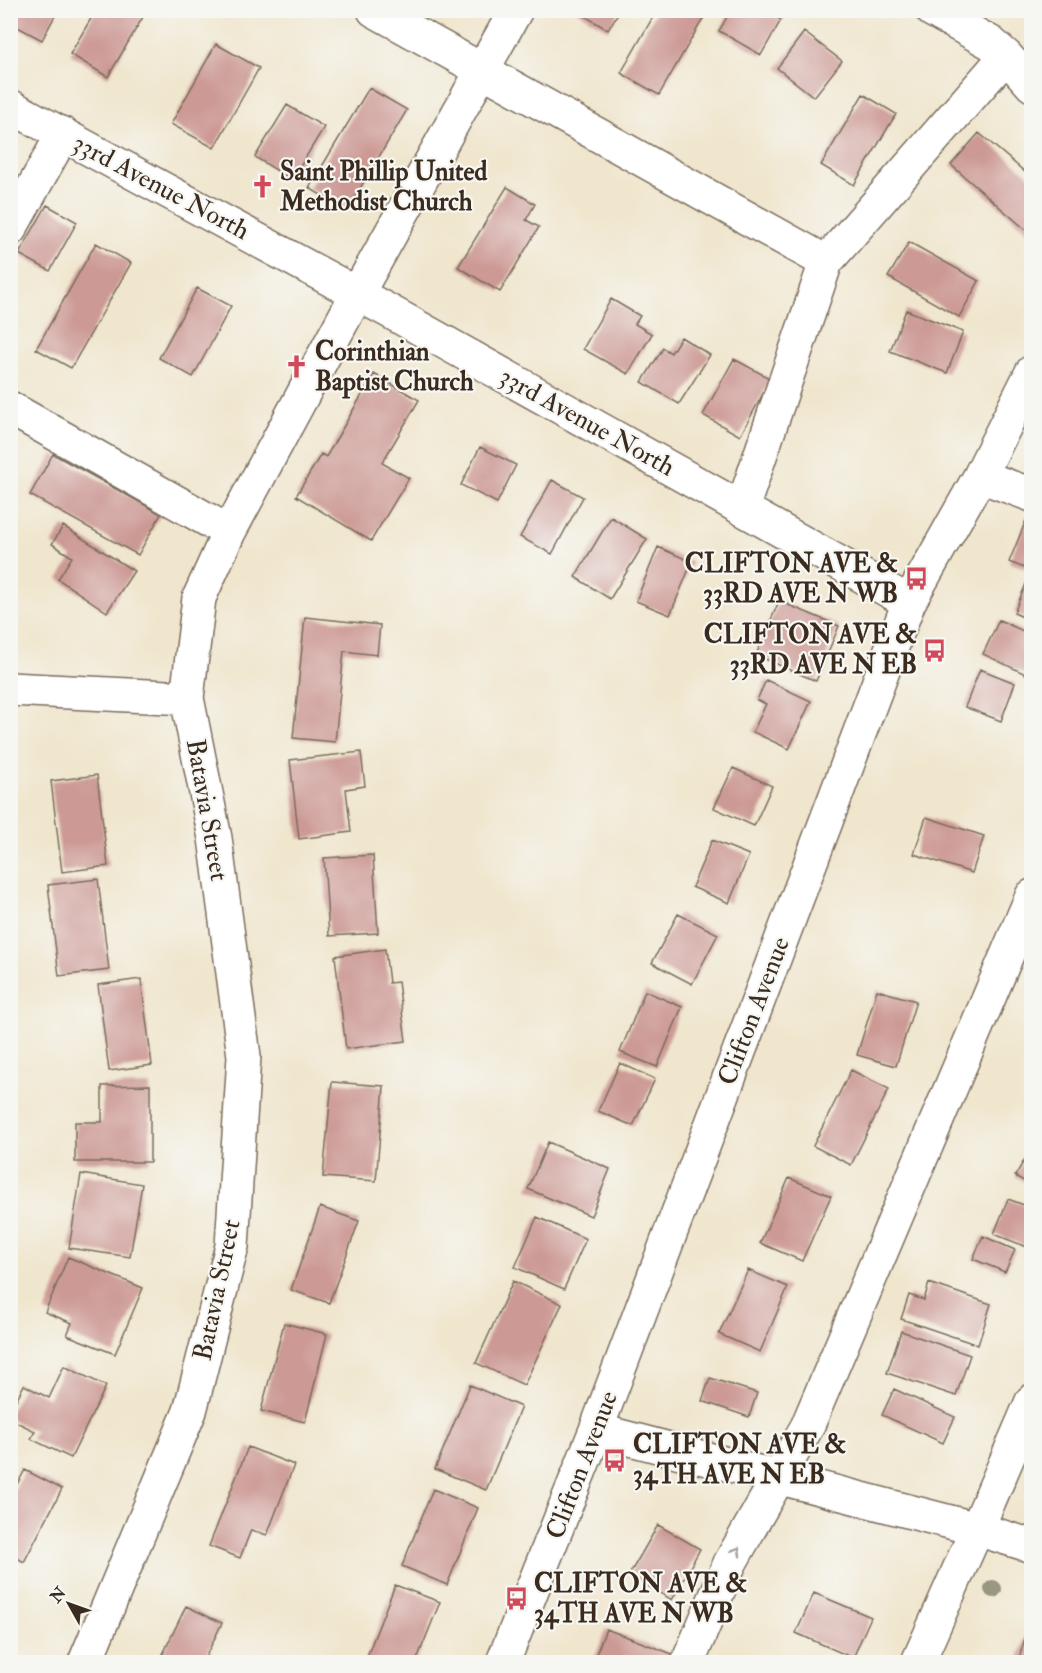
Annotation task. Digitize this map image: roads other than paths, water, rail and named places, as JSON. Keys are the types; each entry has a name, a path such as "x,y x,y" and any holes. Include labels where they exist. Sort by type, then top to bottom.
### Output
{"street":[{"path":"374,10 826,262"},
{"name":"Batavia Street","path":"85,1662 190,1411 232,1246 244,1056 215,838 187,698 199,598 229,532 357,294 516,10"},
{"path":"932,10 991,43 1032,85"},
{"path":"742,509 826,262 1006,56"},
{"name":"33rd Avenue North","path":"10,106 357,294 909,602"},
{"path":"10,229 63,134"},
{"name":"Clifton Avenue","path":"503,1662 596,1430 909,602 980,476 1032,372"},
{"path":"10,408 229,532"},
{"path":"980,476 1032,495"},
{"path":"10,688 187,698"},
{"path":"688,1662 730,1563 807,1427 1032,896"},
{"path":"918,1662 1032,1401"},
{"path":"596,1430 977,1529 1032,1546"}],"place":[{"name":"Saint Phillip United Methodist Church","path":"262,187"},
{"name":"Corinthian Baptist Church","path":"297,367"},
{"name":"CLIFTON AVE & 33RD AVE N WB","path":"916,579"},
{"name":"CLIFTON AVE & 33RD AVE N EB","path":"935,650"},
{"name":"CLIFTON AVE & 34TH AVE N EB","path":"615,1460"},
{"name":"CLIFTON AVE & 34TH AVE N WB","path":"516,1599"}]}
